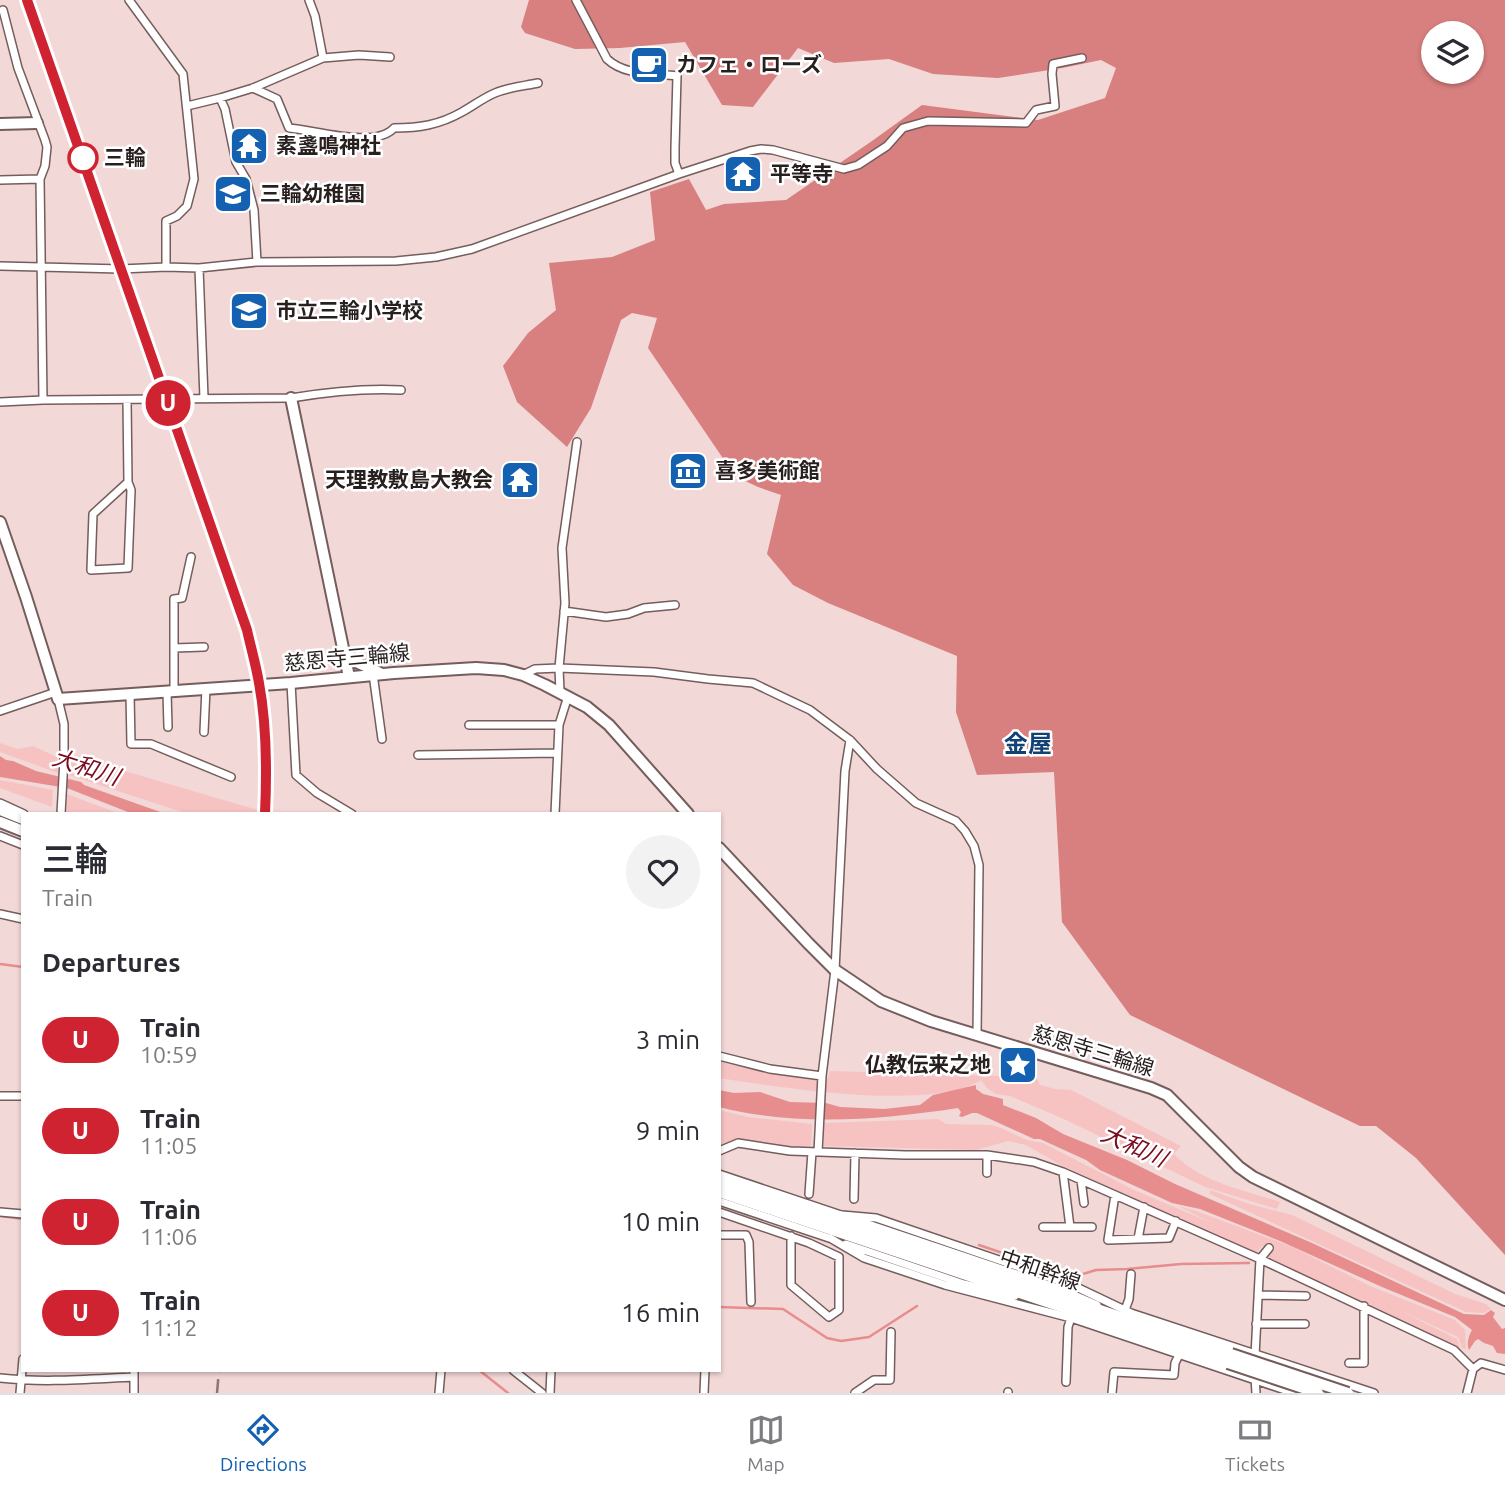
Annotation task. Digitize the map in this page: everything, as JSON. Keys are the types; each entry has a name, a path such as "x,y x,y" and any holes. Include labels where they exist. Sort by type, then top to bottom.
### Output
{"main road":[{"path":"0,124 37,123"},
{"path":"291,398 349,677"},
{"path":"0,522 2,535 26,597 57,695"},
{"path":"344,651 354,661 377,674"},
{"name":"慈恩寺三輪線","path":"57,695 170,692 476,668 504,670 523,675 587,707 609,725 686,812"},
{"path":"0,810 21,818"},
{"path":"0,822 21,830"},
{"name":"慈恩寺三輪線","path":"721,850 835,970 881,1001 931,1021 1167,1095 1239,1167 1253,1177 1288,1197 1505,1300"},
{"name":"中和幹線","path":"725,1194 1047,1303 1348,1393"},
{"name":"中和幹線","path":"725,1194 1124,1314 1318,1393"}],"street":[{"path":"128,0 183,74 194,179 187,206 177,216 166,221 166,267"},
{"path":"309,0 323,58"},
{"path":"576,0 607,59 614,65 620,69 642,73 677,76 675,163 679,174"},
{"path":"3,10 18,68 47,147 40,179 43,400"},
{"path":"187,106 253,88 323,58 359,55 390,57"},
{"path":"0,267 199,268 257,262 396,261 436,257 472,249 679,174 761,149 844,169 858,165 887,146 903,128 928,121 1026,123 1036,110 1055,106 1053,64 1082,58"},
{"path":"253,88 277,99 289,128 365,140 382,136 394,128 433,125 495,93 538,83"},
{"path":"220,98 225,109 236,162 246,179 254,210 257,262"},
{"path":"0,180 40,179"},
{"path":"199,268 204,398"},
{"path":"0,402 291,398 382,389 401,390"},
{"path":"127,400 128,482 131,490 128,568 91,570 93,514 128,482"},
{"path":"555,812 559,725 564,694 559,668 564,611 562,548 577,442"},
{"path":"167,727 174,648 174,599 182,598 191,557"},
{"path":"564,611 606,617 628,614 644,608 675,606"},
{"path":"174,648 204,647"},
{"path":"523,675 535,669 559,668 654,672 753,683 810,710 850,740 877,769 916,803 956,821 974,846 979,865 976,1035"},
{"path":"377,674 382,739"},
{"path":"291,683 296,775 317,793 349,812"},
{"path":"204,732 206,688"},
{"path":"130,694 131,744 151,744 231,777"},
{"path":"0,711 57,695 64,724 61,812"},
{"path":"469,725 559,725"},
{"path":"809,1194 835,970 845,771 850,740"},
{"path":"418,755 557,753"},
{"path":"0,803 21,813"},
{"path":"0,836 21,844"},
{"path":"0,914 21,919"},
{"path":"721,1057 770,1069 822,1076"},
{"path":"0,1089 0,1096 21,1096"},
{"path":"721,1150 738,1143 790,1151 987,1156 1034,1162 1176,1221 1364,1307 1454,1350 1473,1369"},
{"path":"854,1199 855,1153"},
{"path":"987,1156 987,1173"},
{"path":"1063,1172 1070,1227"},
{"path":"721,1175 1058,1287 1124,1314 1374,1393"},
{"path":"1081,1180 1084,1203"},
{"path":"725,1194 830,1238 964,1284 1047,1303"},
{"path":"1115,1195 1108,1240 1169,1238 1176,1221"},
{"path":"1138,1239 1144,1207"},
{"path":"0,1212 21,1214"},
{"path":"721,1213 791,1236 809,1242 839,1256 839,1310 829,1317 791,1284 791,1236"},
{"path":"1043,1227 1092,1227"},
{"path":"721,1235 746,1236 749,1242 751,1302"},
{"path":"830,1238 864,1258 945,1285 1071,1318 1294,1393"},
{"path":"1256,1393 1255,1354 1260,1259 1269,1248"},
{"path":"1124,1314 1129,1300 1131,1274"},
{"path":"1259,1295 1306,1296"},
{"path":"1349,1363 1364,1363 1364,1307"},
{"path":"1066,1382 1068,1327 1071,1318"},
{"path":"1256,1324 1305,1324"},
{"path":"855,1393 874,1380 890,1380 891,1332"},
{"path":"1112,1393 1114,1372 1174,1375 1178,1355"},
{"path":"1467,1393 1473,1369 1481,1363 1505,1370"},
{"path":"20,1393 22,1372"},
{"path":"439,1393 440,1372"},
{"path":"516,1372 542,1393"},
{"path":"550,1393 551,1372"},
{"path":"704,1393 705,1372"},
{"path":"0,1378 66,1380 134,1374 134,1393"}],"shaded area":[{"path":"529,0 1505,0 1505,1255 1416,1158 1376,1126 1360,1126 1130,1015 1062,922 1054,772 977,775 956,712 957,656 828,603 793,585 767,554 781,495 735,476 648,348 657,318 632,313 621,320 591,408 567,447 517,402 503,366 528,333 556,310 549,263 612,257 655,240 650,192 689,179 706,210 724,204 786,200 922,105 1038,120 1105,98 1116,68 1101,60 998,78 933,74 889,59 834,63 798,48 753,107 722,105 685,42 575,49 525,33 521,27"},
{"path":"0,743 18,749 33,746 57,757 58,773 0,752"},
{"path":"70,755 258,812 182,812 69,775"},
{"name":"大和川","path":"0,756 36,771 81,782 160,812 128,812 67,788 0,777"},
{"path":"0,780 53,790 52,807 0,788"},
{"path":"67,794 115,812 67,812"},
{"path":"721,1062 828,1078 830,1071 1036,1077 1040,1085 1071,1090 1181,1146 1174,1154 1196,1172 1237,1189 1280,1202 1277,1209 1205,1187 1066,1120 1010,1096 996,1094 981,1080 958,1089 892,1096 778,1087 721,1078"},
{"name":"大和川","path":"976,1085 976,1089 983,1094 1003,1099 1003,1105 1036,1118 1063,1134 1312,1243 1464,1314 1484,1315 1491,1310 1502,1329 1505,1328 1505,1354 1497,1353 1493,1346 1478,1339 1469,1350 1468,1342 1472,1330 1455,1317 1280,1241 1200,1209 1172,1203 1100,1170 1086,1160 977,1113 962,1117 959,1116 961,1112 958,1108 838,1120 778,1117 721,1107 721,1090 760,1092 790,1102 884,1109 920,1105 933,1095"},
{"path":"721,1110 748,1117 812,1124 811,1146 796,1147 737,1139 721,1145"},
{"path":"938,1119 946,1124 991,1125 1027,1140 1043,1143 1134,1190 1212,1223 1178,1206 1290,1246 1370,1286 1455,1320 1465,1330 1466,1349 1462,1348 1458,1337 1397,1309 1457,1339 1463,1356 1261,1256 1269,1249 1262,1246 1256,1254 1059,1164 1026,1145 1008,1141 976,1150 824,1146 824,1123"},
{"path":"1210,1190 1292,1215 1455,1294 1486,1304 1491,1309 1484,1313 1466,1312 1210,1194"}],"waterway":[{"path":"0,964 21,967"},
{"path":"0,1216 21,1219"},
{"path":"979,1245 1073,1277 1096,1270 1181,1264 1249,1263"},
{"path":"721,1307 783,1309 827,1338 841,1341 869,1337 917,1306"},
{"path":"482,1372 508,1393"}],"railway":[{"path":"27,0 247,630 264,716 265,812"},
{"path":"217,1393 219,1372"}],"train":[{"name":"U","path":"27,0 247,630 262,701 265,812"}],"place":[{"name":"カフェ・ローズ","path":"649,65"},
{"name":"素盞鳴神社","path":"249,146"},
{"name":"三輪","path":"83,158"},
{"name":"平等寺","path":"743,174"},
{"name":"三輪幼稚園","path":"233,194"},
{"name":"市立三輪小学校","path":"249,311"},
{"name":"喜多美術館","path":"688,471"},
{"name":"天理教敷島大教会","path":"520,480"},
{"name":"仏教伝来之地","path":"1018,1065"}],"district":[{"name":"金屋","path":"1028,744"}]}
